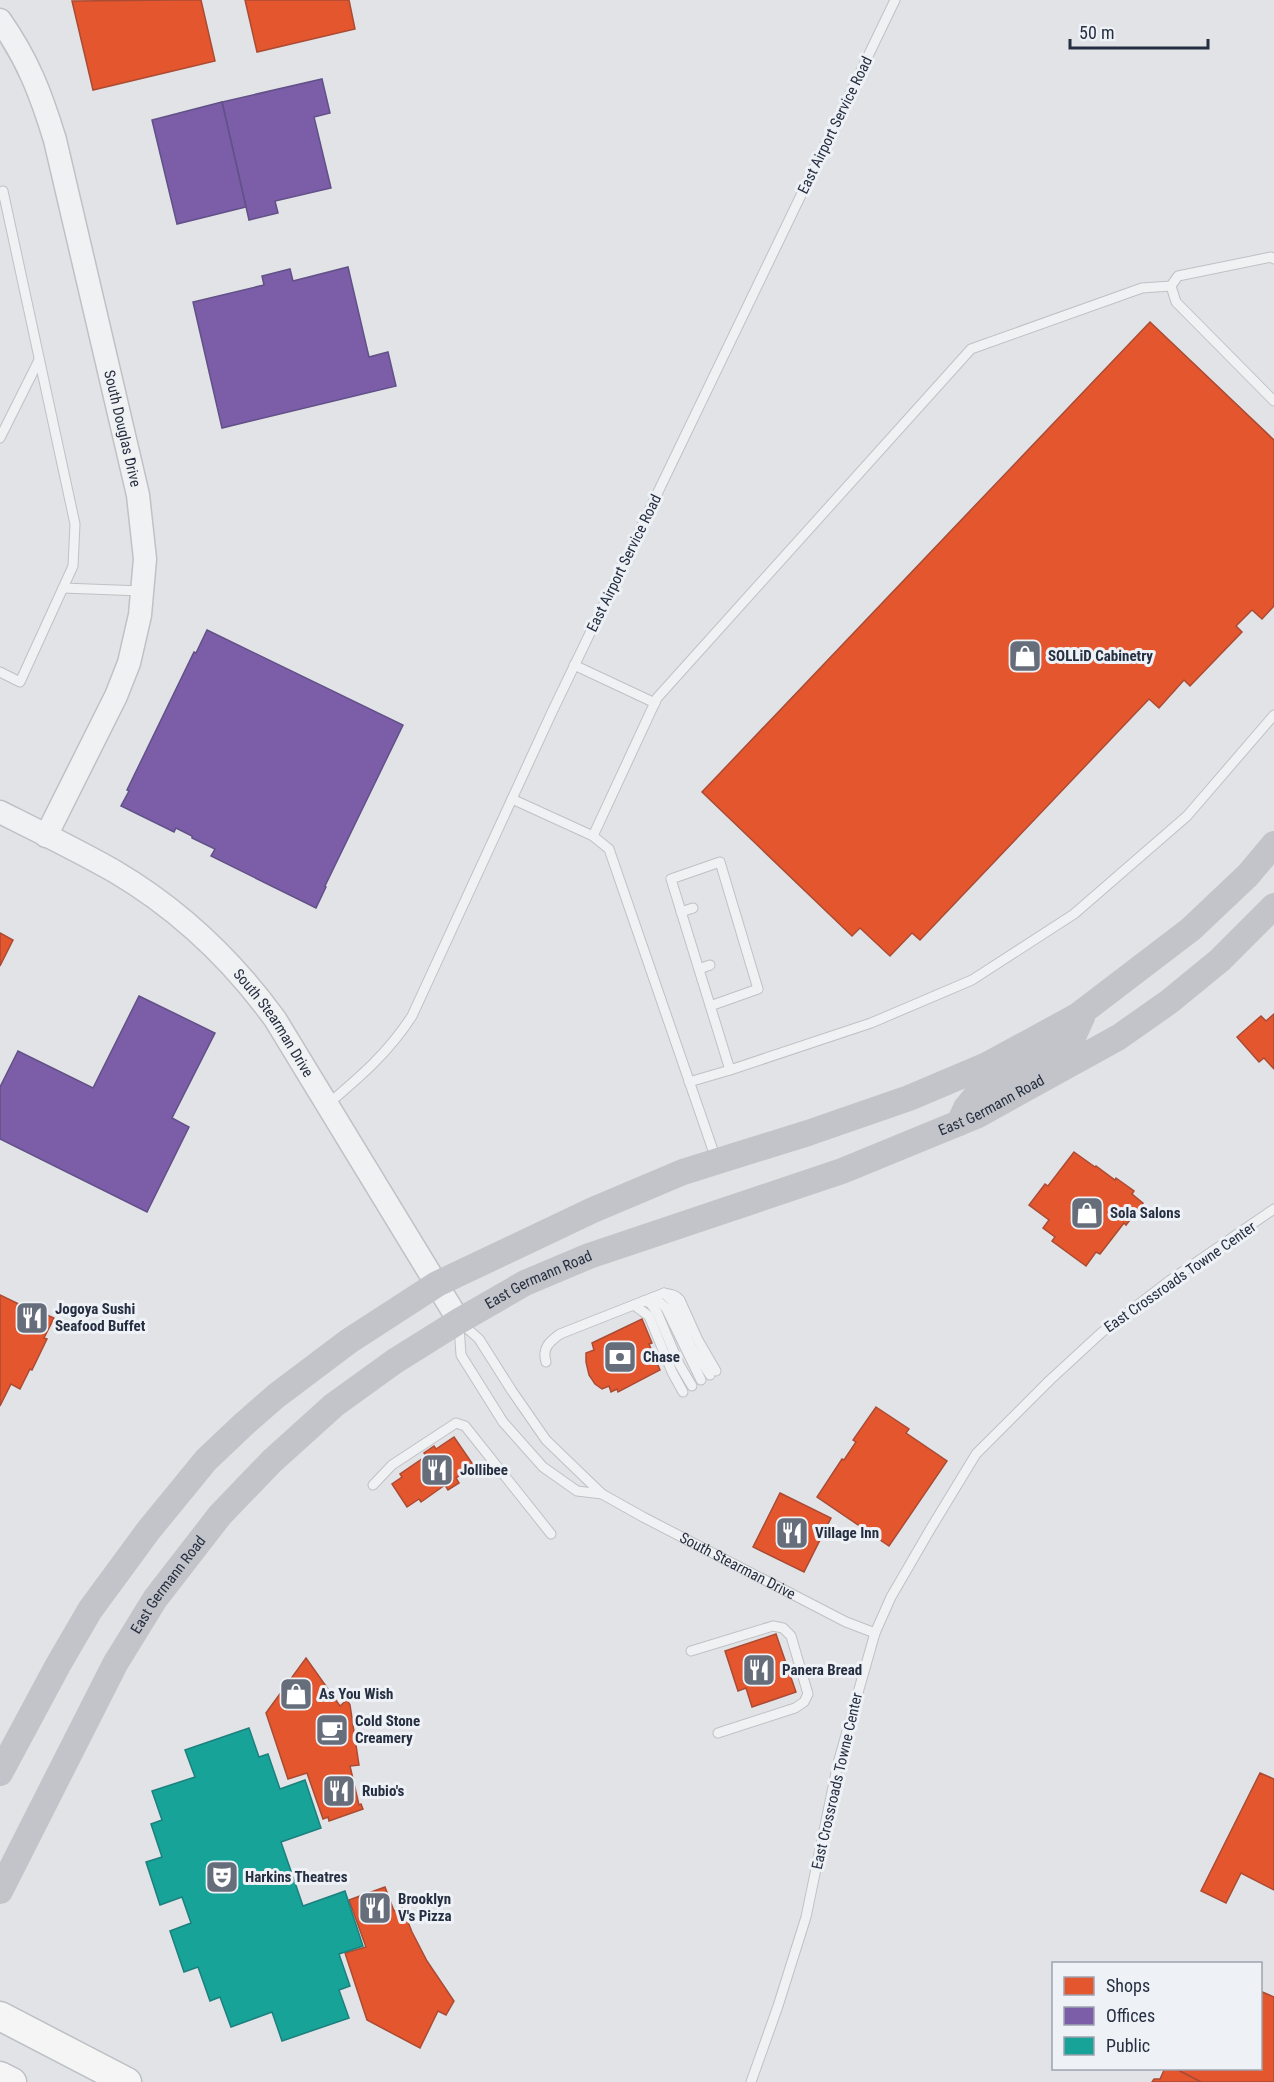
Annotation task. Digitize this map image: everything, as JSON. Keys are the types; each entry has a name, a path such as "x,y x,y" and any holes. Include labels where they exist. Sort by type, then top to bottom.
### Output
{"main road":[{"path":"0,1773 90,1610 148,1531 206,1460 244,1424 349,1341 436,1284 593,1210 683,1172 808,1133 909,1098 987,1065 1086,1009 1191,929 1248,874 1274,844"},
{"name":"East Germann Road","path":"0,1890 115,1664 155,1599 220,1515 272,1461 334,1405 395,1361 525,1283 590,1256 842,1171 976,1116 1119,1037 1170,1001 1220,960 1274,906"},
{"path":"959,1124 966,1108 986,1089 1072,1039 1086,1009"},
{"path":"0,2016 128,2082"},
{"path":"0,2076 12,2082"}],"street":[{"name":"South Douglas Drive","path":"0,20 17,44 33,74 55,140 138,495 145,559 143,591 135,641 116,696 46,836"},
{"name":"South Stearman Drive","path":"0,812 115,872 153,897 188,925 252,987 275,1019 459,1321"}],"lane":[{"name":"East Airport Service Road","path":"327,1105 367,1070 397,1039 412,1016 574,665 895,0"},
{"path":"0,179 75,525 73,566 20,682 0,672"},
{"path":"1274,259 1271,257 1178,276 1172,286 1176,302 1274,401"},
{"path":"593,836 657,698 971,349 1142,288 1172,286"},
{"path":"0,438 39,360"},
{"path":"63,588 143,591"},
{"path":"574,665 655,703"},
{"path":"690,1083 871,1023 972,980 1074,914 1187,816 1274,715"},
{"path":"512,799 593,836 609,849 716,1161"},
{"path":"710,1006 758,988 734,925 731,896 720,862 670,879 730,1070"},
{"path":"721,899 731,896"},
{"path":"681,912 693,908"},
{"path":"689,939 700,935"},
{"path":"699,969 710,965"},
{"name":"East Crossroads Towne Center","path":"751,2082 806,1917 838,1763 875,1633 891,1597 976,1454 1027,1402 1101,1333 1169,1281 1274,1209"},
{"path":"659,1295 701,1380"},
{"path":"546,1362 544,1354 548,1343 560,1334 659,1295 676,1296 680,1300 713,1373"},
{"path":"634,1305 649,1316 672,1372 688,1389 657,1312 650,1303 643,1301"},
{"name":"South Stearman Drive","path":"459,1321 461,1355 503,1422 543,1467 577,1491 602,1494"},
{"name":"South Stearman Drive","path":"459,1321 479,1339 546,1440 602,1494 836,1617 875,1633"},
{"path":"373,1485 392,1466 456,1423 465,1426 551,1534"},
{"path":"691,1652 773,1626 783,1628 791,1636 808,1694 804,1702 795,1708 718,1733"}],"building: Shops":[{"path":"201,0 215,61 93,90 72,1"},
{"path":"245,0 349,0 355,29 257,52"},
{"name":"SOLLiD Cabinetry","path":"1150,322 1274,440 1274,606 1262,619 1252,610 1236,626 1242,632 1190,686 1184,680 1159,708 1149,699 920,940 912,933 890,956 860,928 852,936 702,792"},
{"path":"0,933 13,940 0,966"},
{"path":"1274,1014 1274,1069 1264,1058 1259,1062 1237,1037 1261,1016 1266,1021"},
{"name":"Sola Salons","path":"1074,1152 1134,1191 1132,1194 1143,1203 1100,1254 1096,1252 1086,1266 1052,1241 1055,1237 1043,1228 1049,1220 1029,1205 1045,1184 1048,1186"},
{"path":"0,1295 54,1318 32,1370 30,1369 20,1389 11,1384 0,1406"},
{"name":"Chase","path":"642,1319 660,1370 618,1392 617,1389 611,1392 609,1386 602,1389 589,1375 586,1353 594,1350 592,1343"},
{"path":"876,1407 909,1429 906,1433 947,1461 889,1546 817,1497 856,1442 853,1440"},
{"name":"Jollibee","path":"454,1437 474,1466 456,1478 459,1483 448,1490 445,1485 421,1502 419,1499 407,1507 392,1484 402,1477 400,1474 426,1456 424,1453 434,1446 436,1449"},
{"name":"Village Inn","path":"780,1493 831,1518 804,1572 753,1547"},
{"name":"Panera Bread","path":"776,1634 796,1692 752,1707 746,1688 738,1691 725,1651"},
{"path":"306,1658 340,1706 347,1700 350,1705 359,1765 350,1766 359,1805 361,1804 363,1809 329,1821 328,1817 323,1819 307,1773 288,1779 266,1713"},
{"path":"1260,1773 1274,1779 1274,1890 1241,1873 1226,1903 1201,1891"},
{"path":"385,1887 394,1911 402,1907 427,1961 454,2001 446,2015 438,2011 420,2048 367,2020 345,1953 366,1947 349,1900"},
{"path":"1262,1992 1274,1997 1274,2082 1201,2082 1178,2070 1262,2070"},
{"path":"1164,2070 1178,2070 1201,2082 1152,2082 1154,2079 1160,2079"}],"building: Offices":[{"path":"322,79 330,113 314,117 331,188 275,201 278,213 249,220 222,102"},
{"path":"222,102 246,207 177,224 152,120"},
{"path":"348,267 369,357 388,352 396,386 222,428 193,302 264,285 262,276 290,269 293,281"},
{"path":"207,630 403,725 316,908 211,856 215,849 192,836 176,828 174,832 121,806 194,652 196,653"},
{"path":"139,996 215,1033 172,1118 189,1127 147,1212 0,1139 0,1087 18,1051 93,1088"}],"building: Public":[{"name":"Harkins Theatres","path":"249,1728 259,1757 268,1754 280,1789 305,1780 321,1828 281,1842 303,1906 345,1891 363,1946 339,1954 350,1986 339,1990 349,2018 282,2041 272,2012 231,2027 220,1997 210,2001 198,1967 184,1972 170,1931 191,1923 182,1897 160,1905 146,1862 162,1857 151,1824 162,1820 152,1791 195,1777 185,1750"}],"place":[{"name":"SOLLiD Cabinetry","path":"1025,656"},
{"name":"Sola Salons","path":"1087,1213"},
{"name":"Jogoya Sushi Seafood Buffet","path":"32,1318"},
{"name":"Chase","path":"620,1357"},
{"name":"Jollibee","path":"437,1470"},
{"name":"Village Inn","path":"792,1533"},
{"name":"Panera Bread","path":"759,1670"},
{"name":"As You Wish","path":"296,1694"},
{"name":"Cold Stone Creamery","path":"332,1730"},
{"name":"Rubio's","path":"339,1791"},
{"name":"Harkins Theatres","path":"222,1877"},
{"name":"Brooklyn V's Pizza","path":"375,1908"}]}
